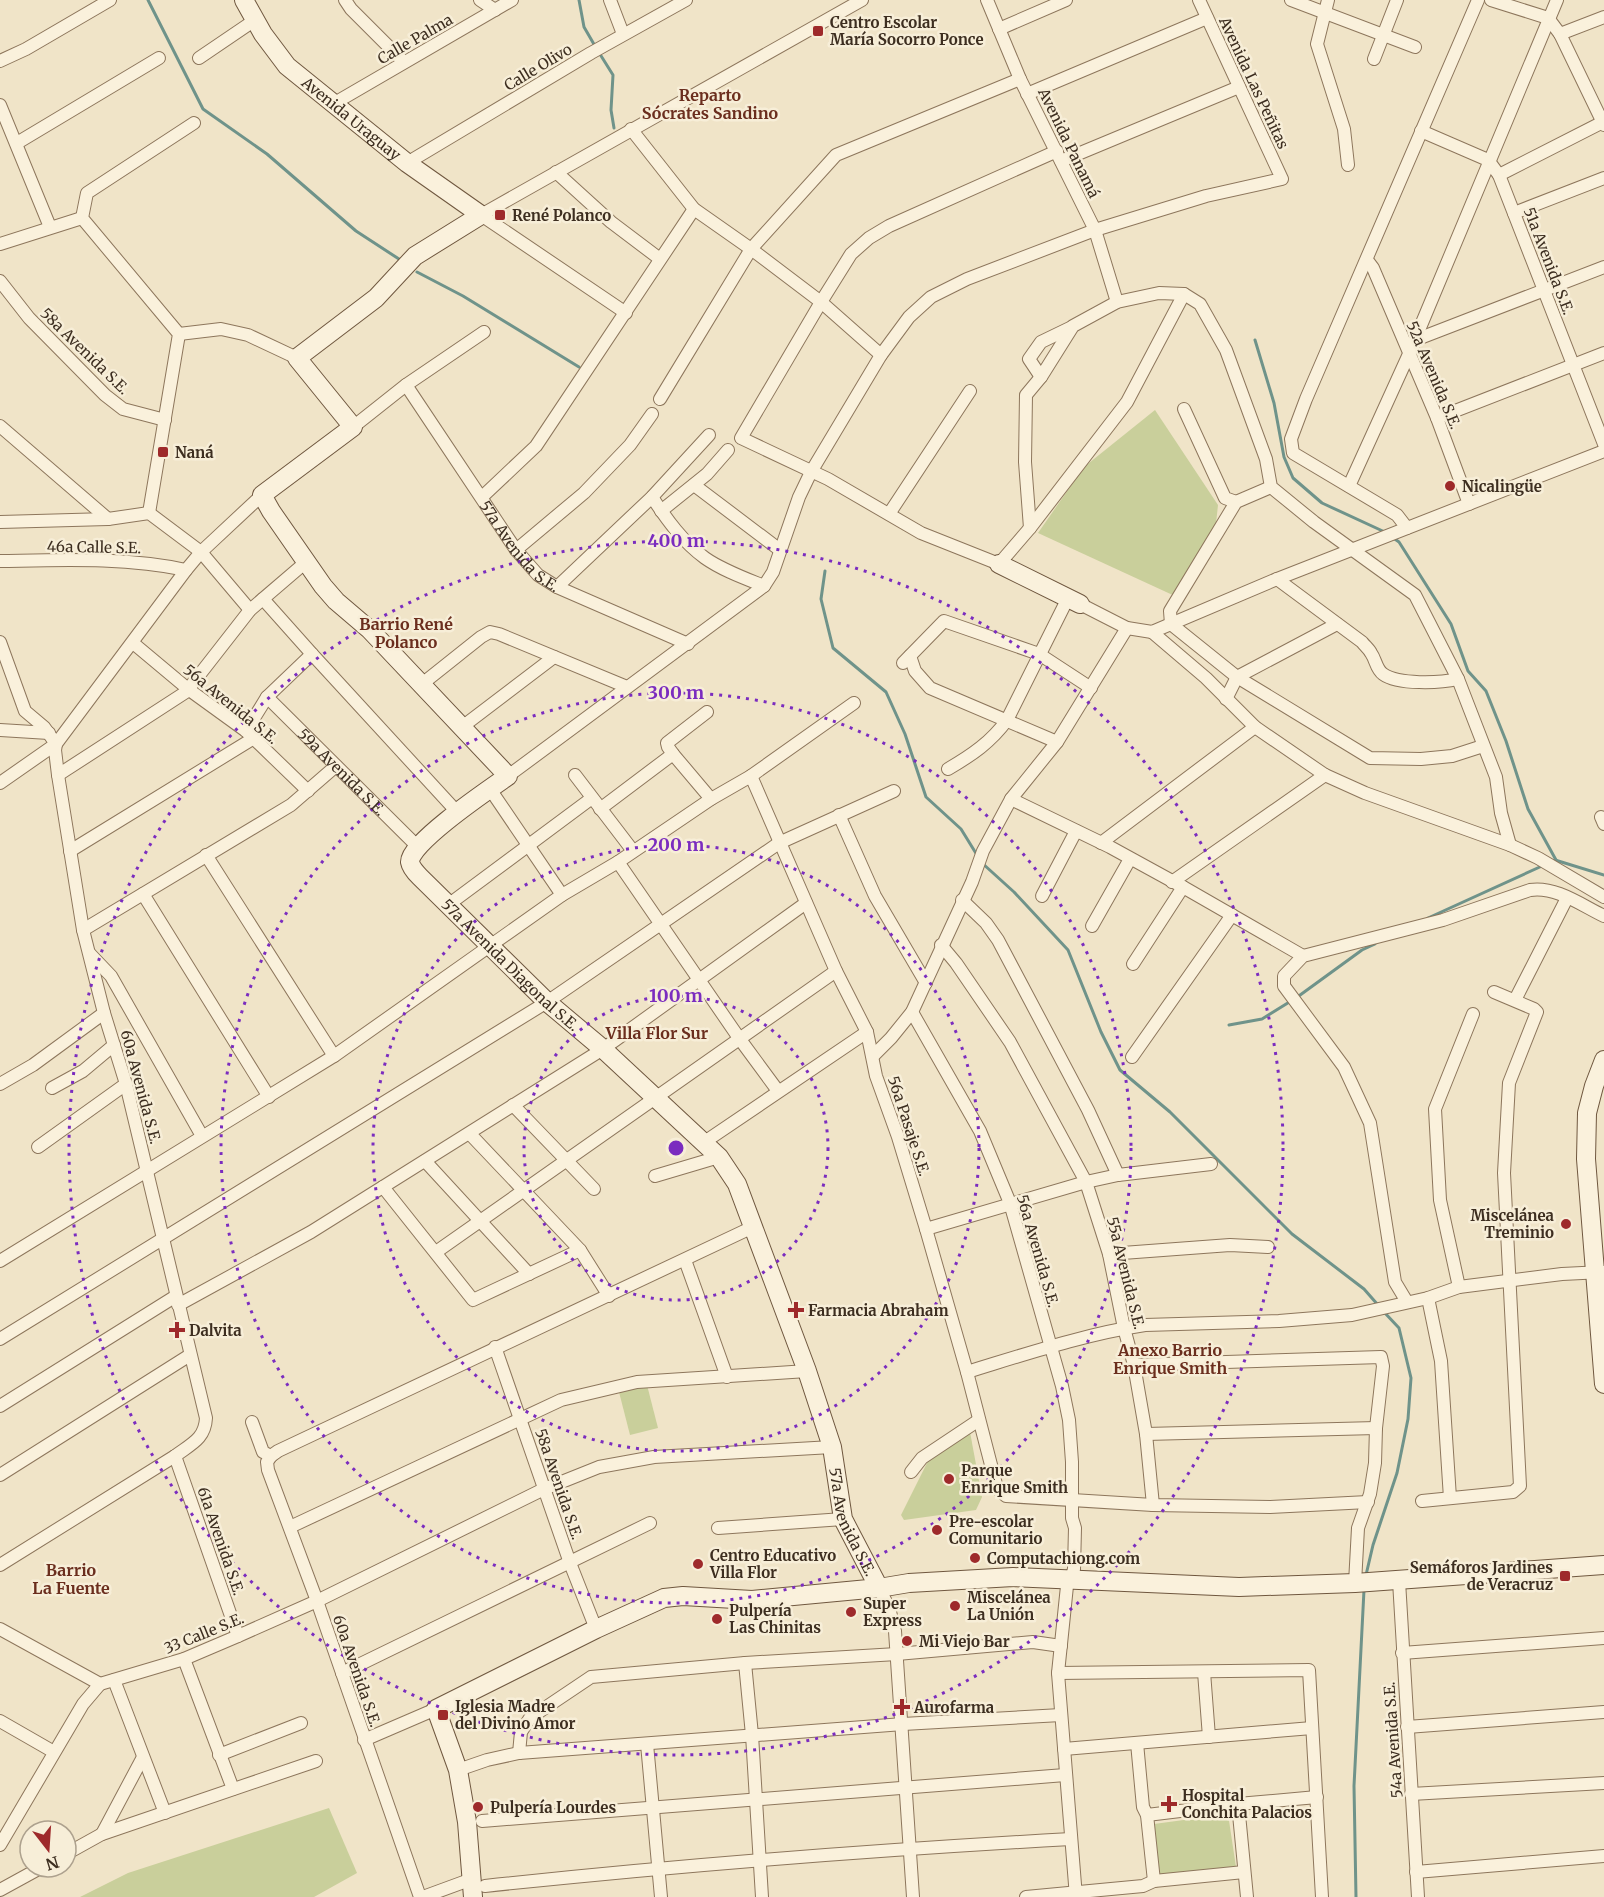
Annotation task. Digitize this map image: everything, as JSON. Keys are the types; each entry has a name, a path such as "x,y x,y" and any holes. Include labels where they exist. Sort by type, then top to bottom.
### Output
{"street":[{"path":"0,61 26,49 110,0"},
{"name":"Avenida Uraguay","path":"244,0 287,66 407,163 481,215"},
{"path":"345,0 351,9 404,62"},
{"path":"480,0 495,10"},
{"name":"Calle Palma","path":"333,104 512,0"},
{"path":"610,0 623,34"},
{"name":"Calle Olivo","path":"407,163 623,34 686,0"},
{"path":"297,358 376,298 415,256 481,215 631,129 862,0"},
{"name":"Avenida Panamá","path":"987,0 1027,94 1095,230 1117,302"},
{"path":"999,29 1066,0"},
{"name":"Avenida Las Peñitas","path":"1095,230 1206,196 1282,179 1199,0"},
{"path":"1291,0 1326,6 1382,34 1415,47"},
{"path":"1374,58 1397,0"},
{"path":"1396,532 1397,515 1293,453 1291,439 1306,399 1478,0"},
{"path":"1491,0 1548,18 1560,34 1599,103 1603,123 1499,175"},
{"path":"1349,486 1409,354 1488,160 1557,0"},
{"path":"1326,6 1317,44 1344,129 1348,165"},
{"path":"1560,34 1604,17"},
{"path":"1027,94 1207,18"},
{"path":"199,58 255,20"},
{"path":"17,144 159,58"},
{"path":"660,399 752,249 836,155 1020,79"},
{"path":"1239,87 1059,156 889,226 869,238 851,254 820,302 741,438 828,479 921,532 999,564 1127,628 1152,632 1206,678 1255,727 1325,775 1365,793 1510,845 1538,858 1604,897"},
{"path":"0,105 50,227"},
{"path":"82,218 87,193 194,123"},
{"path":"631,129 694,209 752,249 820,302 881,355"},
{"path":"1422,131 1488,160"},
{"name":"51a Avenida S.E.","path":"1488,160 1499,175 1604,444"},
{"path":"556,172 611,222 660,259"},
{"path":"1514,213 1604,178"},
{"path":"482,497 536,447 694,209"},
{"path":"481,215 626,313"},
{"path":"0,244 82,218"},
{"path":"82,218 179,334 149,513"},
{"path":"414,854 458,813 764,586 772,572 799,497 811,472 881,355 909,317 931,297 967,279 1095,230"},
{"name":"52a Avenida S.E.","path":"1366,260 1373,268 1437,418 1469,504"},
{"path":"1414,340 1604,267"},
{"name":"58a Avenida S.E.","path":"0,281 29,318 105,395 123,409 165,420"},
{"path":"1041,377 1029,359 1041,342 1117,302 1159,293 1184,294 1200,304 1226,350 1266,459 1271,487 1314,522 1414,595 1458,679 1496,777 1501,813 1510,845"},
{"path":"999,564 1030,528 1127,402 1184,294"},
{"path":"1030,528 1025,462 1026,395 1041,377 1073,326"},
{"path":"179,334 221,329 248,335 297,358 353,427"},
{"path":"0,783 56,744 186,570 201,552 262,495 406,385 483,332"},
{"path":"1437,418 1604,353"},
{"name":"57a Avenida S.E.","path":"406,385 516,550 538,575 557,587 688,644"},
{"path":"889,514 970,391"},
{"path":"1184,409 1225,498 1236,502"},
{"path":"516,550 584,493 630,446 652,414"},
{"path":"0,426 108,519"},
{"path":"557,587 652,497 709,435"},
{"path":"661,511 707,474 728,450"},
{"path":"1152,632 1277,579 1604,451"},
{"path":"694,485 780,550"},
{"path":"1271,487 1236,502 1170,611 1171,624 1237,677 1370,758 1421,759 1452,756 1483,746"},
{"path":"262,495 270,511 336,601 370,630 508,776"},
{"path":"652,497 669,524 703,557 764,586"},
{"path":"0,522 108,519 149,513 201,552 250,610"},
{"name":"46a Calle S.E.","path":"0,561 155,563 186,570"},
{"path":"58,775 188,689 250,610 306,562"},
{"path":"1277,579 1362,642 1385,676 1418,683 1458,679"},
{"path":"263,598 458,813"},
{"path":"948,769 976,753 996,735 1007,720 1039,654 1074,601"},
{"path":"1057,741 930,688 907,660 944,621 1039,654 1091,688"},
{"path":"1226,699 1237,677 1337,624"},
{"path":"873,1056 912,1012 984,851 1011,799 1057,741 1127,628"},
{"path":"423,684 490,632 627,687"},
{"path":"0,642 25,711 49,733 56,744"},
{"name":"56a Avenida S.E.","path":"133,643 188,689 250,734 308,791"},
{"path":"70,851 250,734 267,697 312,654"},
{"path":"462,727 554,657"},
{"name":"59a Avenida S.E.","path":"267,697 336,766 414,854"},
{"path":"0,1262 334,1056 562,895 618,862 711,799 751,776 854,703"},
{"path":"707,712 667,743 673,754 711,799"},
{"path":"1101,843 1255,727"},
{"path":"0,730 49,733"},
{"name":"60a Avenida S.E.","path":"56,744 58,775 83,930 104,1013 126,1084 206,1418 206,1429 199,1439 175,1456"},
{"path":"600,809 673,754"},
{"path":"83,930 291,805 336,766"},
{"path":"575,775 633,851"},
{"path":"1133,964 1178,884 1325,775"},
{"name":"56a Pasaje S.E.","path":"751,776 836,970 867,1032 876,1076 898,1137 926,1229 997,1488 1006,1496 1071,1500"},
{"path":"490,789 562,895"},
{"path":"0,1339 547,1002 779,843 894,791"},
{"path":"448,905 592,798"},
{"path":"1011,799 1178,884 1303,956"},
{"path":"839,815 875,896 926,983"},
{"path":"1042,896 1076,831"},
{"name":"57a Avenida Diagonal S.E.","path":"414,854 412,868 420,878 547,1002 603,1049 718,1158 737,1185 753,1227"},
{"path":"206,855 334,1056"},
{"path":"1092,926 1130,859"},
{"path":"618,862 778,1091"},
{"path":"1404,1303 1395,1282 1370,1123 1344,1067 1284,986 1284,976 1303,956 1443,920 1530,890 1546,889 1604,916"},
{"path":"143,894 269,1097"},
{"path":"1515,1000 1567,898"},
{"path":"962,900 986,923 998,940 1088,1110 1118,1176"},
{"path":"0,1406 177,1301 311,1232 470,1134 603,1049 806,903"},
{"path":"1132,1057 1232,915"},
{"name":"55a Avenida S.E.","path":"941,945 957,963 1010,1042 1086,1182 1109,1254 1134,1365 1146,1434 1153,1505"},
{"path":"89,953 111,976 202,1136"},
{"path":"436,1252 836,970"},
{"path":"1422,1501 1513,1492 1520,1486 1504,1173 1509,1083 1536,1012 1534,1009 1494,992"},
{"name":"56a Avenida S.E.","path":"912,1012 980,1131 1010,1203 1062,1386 1069,1420 1072,1518 1067,1528 1067,1582 1060,1646"},
{"path":"0,1084 33,1065 104,1013"},
{"path":"1459,1287 1440,1200 1435,1108 1473,1014"},
{"path":"703,1143 867,1032"},
{"path":"52,1088 83,1071 114,1045"},
{"path":"1604,1060 1587,1113 1586,1160 1596,1202 1604,1384"},
{"path":"38,1147 126,1084"},
{"path":"513,1105 594,1189"},
{"path":"470,1134 580,1250 609,1296"},
{"path":"655,1176 718,1158"},
{"path":"424,1161 529,1274"},
{"path":"926,1229 1086,1182 1211,1164"},
{"path":"383,1187 473,1300 580,1250"},
{"path":"252,1422 263,1452 271,1456 278,1450 753,1227"},
{"name":"57a Avenida S.E.","path":"753,1227 807,1371 832,1447 843,1519 879,1588 892,1620 903,1724 913,1897"},
{"path":"1109,1254 1230,1245 1268,1247"},
{"path":"685,1260 727,1377"},
{"path":"967,1372 1051,1347 1145,1324 1279,1321 1352,1315 1428,1298 1459,1287 1562,1274 1599,1272"},
{"path":"1428,1298 1441,1361 1450,1498"},
{"name":"58a Avenida S.E.","path":"495,1347 570,1563 596,1629"},
{"path":"0,1475 190,1355"},
{"path":"1134,1365 1381,1357 1383,1366 1376,1428 1375,1462 1368,1502 1358,1528 1362,1583"},
{"path":"290,1527 520,1417 561,1400 637,1382 807,1371"},
{"path":"911,1472 922,1458 979,1420"},
{"path":"1146,1434 1376,1428"},
{"name":"33 Calle S.E.","path":"100,1684 184,1659 238,1636 317,1601 544,1489 599,1467 654,1457 832,1447"},
{"path":"0,1565 175,1456"},
{"name":"61a Avenida S.E.","path":"175,1456 238,1636"},
{"name":"60a Avenida S.E.","path":"271,1456 267,1462 268,1470 422,1897"},
{"path":"1071,1500 1153,1505 1270,1507 1368,1502"},
{"path":"718,1528 843,1519"},
{"path":"342,1673 650,1523"},
{"path":"364,1740 436,1709 596,1629 664,1598 683,1596 752,1600 909,1583 1013,1577 1067,1582 1239,1587 1362,1583 1604,1565"},
{"name":"54a Avenida S.E.","path":"1399,1581 1418,1897"},
{"path":"0,1629 100,1684 83,1704 0,1845"},
{"path":"1402,1653 1604,1638"},
{"path":"519,1753 521,1732 530,1718 591,1677 745,1662 1033,1642 1060,1646 1058,1672 1075,1894"},
{"path":"184,1659 232,1789"},
{"path":"745,1662 762,1897"},
{"path":"1058,1672 1309,1670 1322,1897"},
{"path":"1204,1672 1209,1737"},
{"path":"114,1680 165,1813"},
{"path":"436,1709 458,1770 477,1887"},
{"path":"1407,1727 1604,1712"},
{"path":"458,1770 487,1760 519,1753 903,1724 1061,1715"},
{"path":"0,1721 54,1752"},
{"path":"219,1755 301,1723"},
{"path":"1064,1749 1312,1728"},
{"path":"1137,1743 1143,1807 1147,1815 1154,1881"},
{"path":"647,1744 661,1897"},
{"path":"102,1834 143,1757"},
{"path":"78,1847 102,1834 316,1761"},
{"path":"482,1821 1065,1775"},
{"path":"1411,1794 1604,1783"},
{"path":"1147,1815 1317,1797"},
{"path":"1238,1804 1247,1897"},
{"path":"422,1897 477,1887 658,1868 910,1848 1071,1839"},
{"path":"1416,1872 1604,1856"},
{"path":"1026,1897 1075,1894 1143,1886 1154,1881 1244,1872"},
{"path":"0,1890 20,1879"}],"green space":[{"path":"1155,410 1218,505 1215,533 1177,597 1038,533 1084,467"},
{"path":"647,1385 658,1428 630,1435 619,1392"},
{"name":"Parque Enrique Smith","path":"970,1432 982,1497 976,1510 904,1520 901,1515 928,1461"},
{"path":"329,1808 357,1873 314,1897 80,1897 128,1873"},
{"path":"1228,1814 1236,1867 1160,1876 1154,1824"}],"waterway":[{"path":"148,0 203,109 267,154 356,231 402,261"},
{"path":"579,0 584,27 595,46"},
{"path":"598,51 613,75 611,110 614,128"},
{"path":"417,272 463,296 579,367"},
{"path":"1255,340 1274,403 1284,457 1293,478 1322,503 1387,533"},
{"path":"1392,537 1399,542 1451,624 1468,671 1486,691 1506,741 1528,809 1556,860"},
{"path":"825,571 821,599 833,648 886,692 905,734 926,797 961,829 977,855"},
{"path":"1555,860 1604,875"},
{"path":"982,863 1014,892 1068,950 1101,1032 1120,1070 1170,1112 1292,1234 1364,1289 1378,1305"},
{"path":"1428,918 1542,866"},
{"path":"1296,998 1362,950 1375,944"},
{"path":"1229,1025 1262,1019 1291,1001"},
{"path":"1366,1575 1373,1545 1397,1473 1408,1419 1411,1378 1399,1328 1384,1312"},
{"path":"1356,1897 1354,1786 1364,1590"}],"place":[{"name":"Centro Escolar María Socorro Ponce","path":"818,31"},
{"name":"René Polanco","path":"500,215"},
{"name":"Naná","path":"163,452"},
{"name":"Nicalingüe","path":"1450,486"},
{"name":"Miscelánea Treminio","path":"1566,1224"},
{"name":"Farmacia Abraham","path":"796,1310"},
{"name":"Dalvita","path":"177,1330"},
{"name":"Parque Enrique Smith","path":"949,1479"},
{"name":"Pre-escolar Comunitario","path":"937,1530"},
{"name":"Computachiong.com","path":"975,1558"},
{"name":"Centro Educativo Villa Flor","path":"698,1564"},
{"name":"Semáforos Jardines de Veracruz","path":"1565,1576"},
{"name":"Miscelánea La Unión","path":"955,1606"},
{"name":"Super Express","path":"851,1612"},
{"name":"Pulpería Las Chinitas","path":"717,1619"},
{"name":"Mi Viejo Bar","path":"907,1641"},
{"name":"Aurofarma","path":"902,1707"},
{"name":"Iglesia Madre del Divino Amor","path":"443,1715"},
{"name":"Hospital Conchita Palacios","path":"1169,1804"},
{"name":"Pulpería Lourdes","path":"478,1807"}],"district":[{"name":"Reparto Sócrates Sandino","path":"710,104"},
{"name":"Barrio René Polanco","path":"406,633"},
{"name":"Villa Flor Sur","path":"657,1033"},
{"name":"Anexo Barrio Enrique Smith","path":"1170,1359"},
{"name":"Barrio La Fuente","path":"71,1579"}]}
